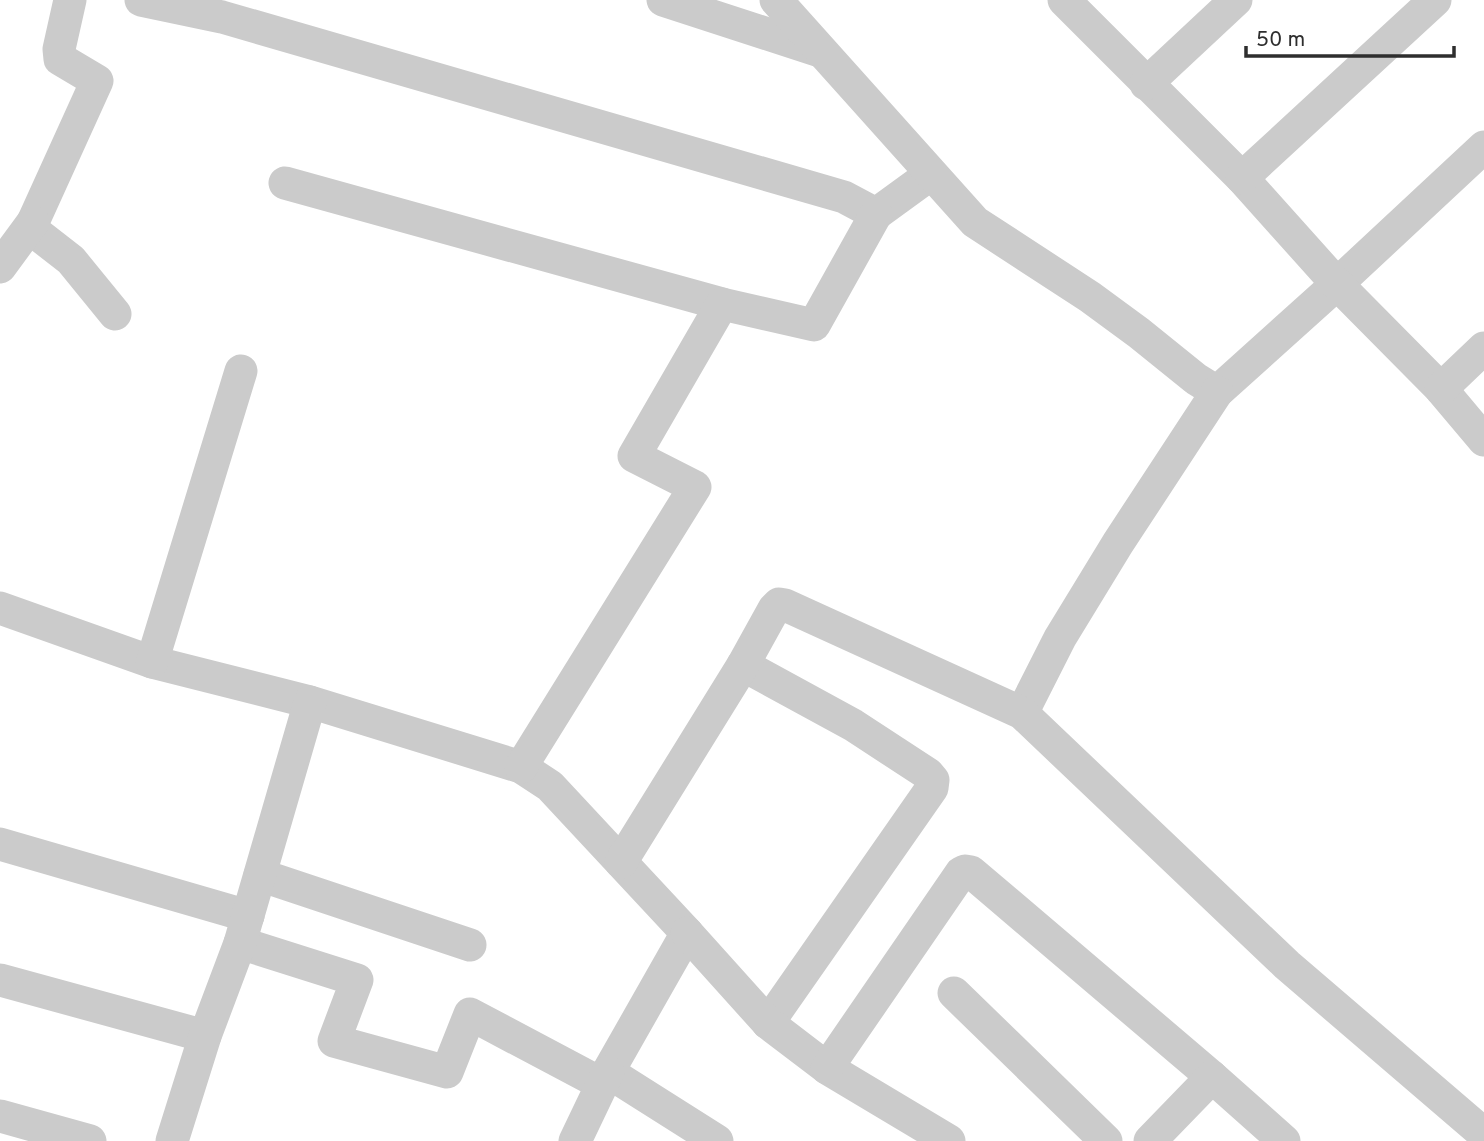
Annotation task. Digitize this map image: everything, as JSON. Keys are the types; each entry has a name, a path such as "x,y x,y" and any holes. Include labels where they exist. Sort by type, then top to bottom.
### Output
{"street":[{"path":"0,267 33,222 97,81 60,59 58,49 70,0"},
{"path":"141,0 222,17 844,197 876,214"},
{"path":"663,0 822,52"},
{"path":"776,0 975,222 1090,297 1216,392"},
{"path":"1064,0 1242,178 1337,284 1441,389 1484,440"},
{"path":"1146,84 1236,0"},
{"path":"1242,178 1435,0"},
{"path":"1022,713 1060,638 1118,542 1216,392 1484,147"},
{"path":"285,183 722,303 814,325 876,214 931,174"},
{"path":"33,222 35,232 71,260 115,314"},
{"path":"521,767 695,487 634,456 722,303"},
{"path":"1441,389 1484,348"},
{"path":"152,662 241,371"},
{"path":"621,862 779,604 1022,713 1287,965 1484,1134"},
{"path":"0,608 152,662 310,702 521,767 550,786 768,1023 827,1068 949,1141"},
{"path":"743,665 853,725 928,774 933,780 932,788 768,1023"},
{"path":"172,1141 205,1036 244,930 310,702"},
{"path":"0,844 244,930 357,980 334,1041 447,1072 470,1014 605,1078 711,1139"},
{"path":"827,1068 961,873 965,871 971,872 1284,1141"},
{"path":"260,876 470,945"},
{"path":"575,1141 605,1078 687,933"},
{"path":"0,980 205,1036"},
{"path":"954,993 1106,1141"},
{"path":"1150,1141 1212,1077"},
{"path":"0,1116 90,1141"}]}
